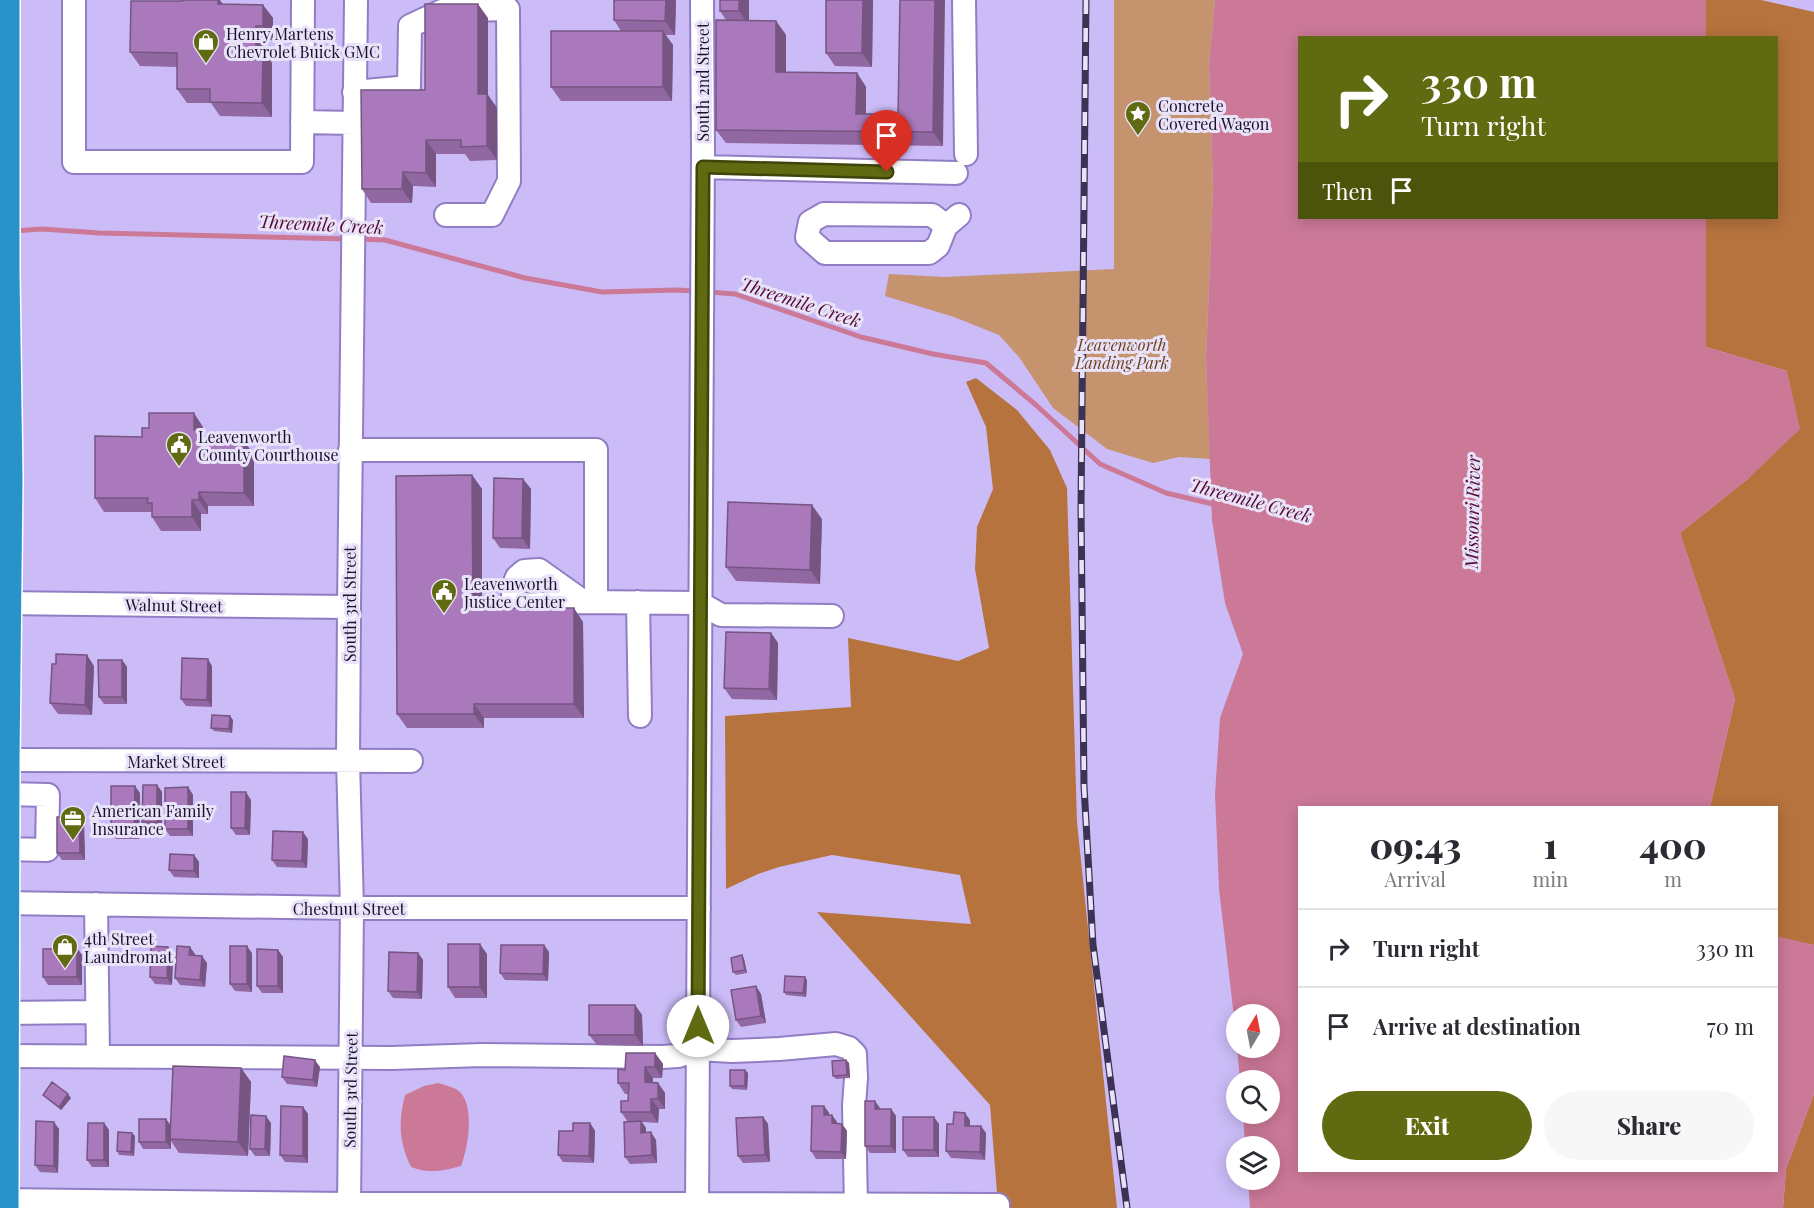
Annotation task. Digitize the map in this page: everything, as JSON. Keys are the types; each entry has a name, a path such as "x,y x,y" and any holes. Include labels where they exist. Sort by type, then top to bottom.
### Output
{"highway":[{"path":"2,1202 3,0"}],"street":[{"path":"74,0 74,162 302,162 303,0"},
{"name":"South 3rd Street","path":"349,1206 352,908 348,761 356,0"},
{"name":"South 2nd Street","path":"697,1206 702,0"},
{"path":"703,167 961,164 964,0"},
{"path":"354,92 409,87 410,26 442,11 463,5 508,9 508,181 492,215 446,215"},
{"path":"302,122 354,123"},
{"path":"824,214 932,215 952,221 938,246 929,254 825,253 807,237 810,222 824,214"},
{"path":"350,450 596,450 590,602 700,603 721,615 832,616"},
{"path":"638,602 640,716"},
{"name":"Walnut Street","path":"3,603 349,607"},
{"name":"Market Street","path":"2,760 411,761"},
{"path":"4,794 48,795 46,850 4,849"},
{"name":"Chestnut Street","path":"2,903 352,908 699,908"},
{"path":"96,904 98,1056"},
{"path":"3,1013 97,1012"},
{"path":"2,1056 662,1057 678,1056 698,1049 767,1050 836,1044 849,1048 855,1054 856,1206"},
{"path":"2,1202 349,1206 998,1207"}],"green space":[{"name":"Leavenworth Landing Park","path":"1114,0 1215,0 1209,64 1213,189 1206,359 1210,459 1179,457 1153,463 1107,449 1053,408 1019,357 999,335 954,317 885,296 889,274 945,277 1114,269"}],"shaded area":[{"path":"1706,0 1761,0 1814,12 1814,945 1778,938 1778,806 1710,806 1735,699 1680,533 1749,478 1787,371 1706,347 1706,219 1778,219 1778,36 1706,36"},
{"path":"976,378 1017,410 1050,450 1067,488 1077,822 1117,1208 1010,1208 998,1205 990,1105 817,912 971,924 960,875 832,855 779,867 726,889 725,716 851,707 848,638 958,661 989,648 975,569 977,527 993,489 986,427 966,382"},
{"path":"1814,1094 1814,1208 1783,1208 1786,1169"}],"water":[{"name":"Missouri River","path":"1215,0 1706,0 1706,36 1298,36 1298,219 1706,219 1706,347 1787,371 1800,429 1749,478 1680,533 1735,699 1710,806 1298,806 1298,1172 1778,1172 1778,938 1780,937 1814,945 1814,1094 1786,1169 1783,1208 1250,1208 1249,1190 1280,1190 1280,1136 1244,1136 1244,1124 1280,1124 1280,1070 1239,1070 1238,1058 1280,1058 1280,1004 1232,1004 1219,889 1215,794 1220,718 1243,654 1225,603 1212,520 1206,359 1213,189 1209,64"},
{"path":"438,1083 458,1090 465,1099 469,1117 468,1139 461,1166 430,1171 411,1167 404,1149 401,1123 405,1095 424,1086"}],"building":[{"name":"Henry Martens Chevrolet Buick GMC","path":"218,0 218,4 263,5 263,26 256,26 256,49 263,49 262,103 210,102 210,89 177,89 177,53 130,52 131,1"},
{"path":"614,0 666,0 665,21 614,20"},
{"path":"720,0 739,0 739,11 720,11"},
{"path":"826,0 863,0 862,53 826,53"},
{"path":"900,0 935,0 933,132 716,130 716,20 776,21 776,72 857,73 856,114 898,114"},
{"path":"425,4 478,4 478,94 487,94 487,146 461,147 461,140 426,140 426,173 403,172 402,189 362,189 361,90 425,90"},
{"path":"551,31 663,31 663,87 551,87"},
{"name":"Leavenworth County Courthouse","path":"149,413 194,413 194,430 200,430 200,441 244,441 244,493 199,492 199,500 192,500 192,517 152,517 152,503 147,503 148,498 95,498 95,436 142,437 142,428 149,428"},
{"name":"Leavenworth Justice Center","path":"472,475 473,608 574,608 574,704 474,704 474,714 397,714 396,476"},
{"path":"494,478 523,479 522,538 493,538"},
{"path":"728,502 812,505 810,570 726,567"},
{"path":"726,632 771,633 769,689 724,688"},
{"path":"56,654 87,655 85,705 50,703 52,664 56,664"},
{"path":"182,658 208,659 207,700 181,699"},
{"path":"98,660 122,660 122,697 99,697"},
{"path":"212,715 230,716 229,729 211,728"},
{"path":"143,785 157,785 157,822 142,822"},
{"path":"111,786 135,786 134,832 111,832"},
{"path":"188,787 188,829 165,829 165,788"},
{"path":"231,792 246,792 245,828 231,828"},
{"name":"American Family Insurance","path":"57,817 79,817 80,853 57,853"},
{"path":"273,831 303,832 302,861 272,860"},
{"path":"170,854 194,855 194,871 169,870"},
{"path":"448,944 480,944 480,987 448,987"},
{"path":"501,945 544,945 543,974 500,973"},
{"path":"151,946 168,947 167,978 150,977"},
{"path":"177,946 190,947 189,955 202,956 200,980 175,978"},
{"path":"230,946 247,946 247,984 230,984"},
{"name":"4th Street Laundromat","path":"77,948 77,977 43,977 43,949"},
{"path":"257,949 278,950 278,986 257,986"},
{"path":"389,952 418,953 417,992 388,991"},
{"path":"742,955 745,970 733,972 731,958"},
{"path":"785,976 805,977 803,993 784,992"},
{"path":"756,986 761,1016 736,1020 731,990"},
{"path":"589,1005 635,1005 635,1035 589,1035"},
{"path":"626,1053 655,1053 655,1067 645,1067 645,1082 658,1083 658,1099 651,1099 651,1112 621,1112 621,1101 628,1101 629,1083 618,1083 618,1069 625,1070"},
{"path":"284,1056 315,1060 313,1080 282,1077"},
{"path":"846,1060 847,1075 833,1076 832,1061"},
{"path":"173,1066 241,1068 238,1142 170,1139"},
{"path":"730,1070 745,1070 745,1086 730,1086"},
{"path":"52,1082 68,1094 59,1107 43,1095"},
{"path":"865,1101 875,1101 875,1109 891,1109 891,1146 865,1146"},
{"path":"281,1106 303,1107 303,1156 280,1155"},
{"path":"812,1106 824,1106 824,1115 832,1115 832,1123 842,1124 841,1152 811,1151"},
{"path":"954,1112 965,1113 965,1126 981,1126 980,1152 946,1151 947,1124 953,1124"},
{"path":"251,1115 266,1116 265,1149 250,1149"},
{"path":"763,1117 765,1155 738,1156 736,1118"},
{"path":"903,1117 934,1117 934,1150 903,1150"},
{"path":"139,1119 166,1119 166,1142 139,1142"},
{"path":"36,1121 54,1122 54,1166 35,1165"},
{"path":"641,1121 641,1133 651,1132 652,1155 625,1157 624,1122"},
{"path":"88,1123 104,1123 104,1160 87,1160"},
{"path":"573,1123 590,1123 589,1156 558,1155 559,1131 573,1131"},
{"path":"118,1132 132,1133 131,1152 117,1151"}],"waterway":[{"name":"Threemile Creek","path":"14,231 42,229 99,233 349,239"},
{"name":"Threemile Creek","path":"358,239 385,240 525,278 602,292 697,291"},
{"name":"Threemile Creek","path":"709,292 735,294 861,337 933,354 986,363 1100,464 1166,493 1217,505"}],"railway":[{"path":"1086,0 1081,508 1084,786 1093,945 1127,1208"}],"place":[{"name":"Henry Martens Chevrolet Buick GMC","path":"206,65"},
{"name":"Concrete Covered Wagon","path":"1138,137"},
{"name":"Leavenworth County Courthouse","path":"179,468"},
{"name":"Leavenworth Justice Center","path":"444,615"},
{"name":"American Family Insurance","path":"73,842"},
{"name":"4th Street Laundromat","path":"65,970"}],"route":[{"path":"698,1026 700,345 703,167 887,172"}]}
